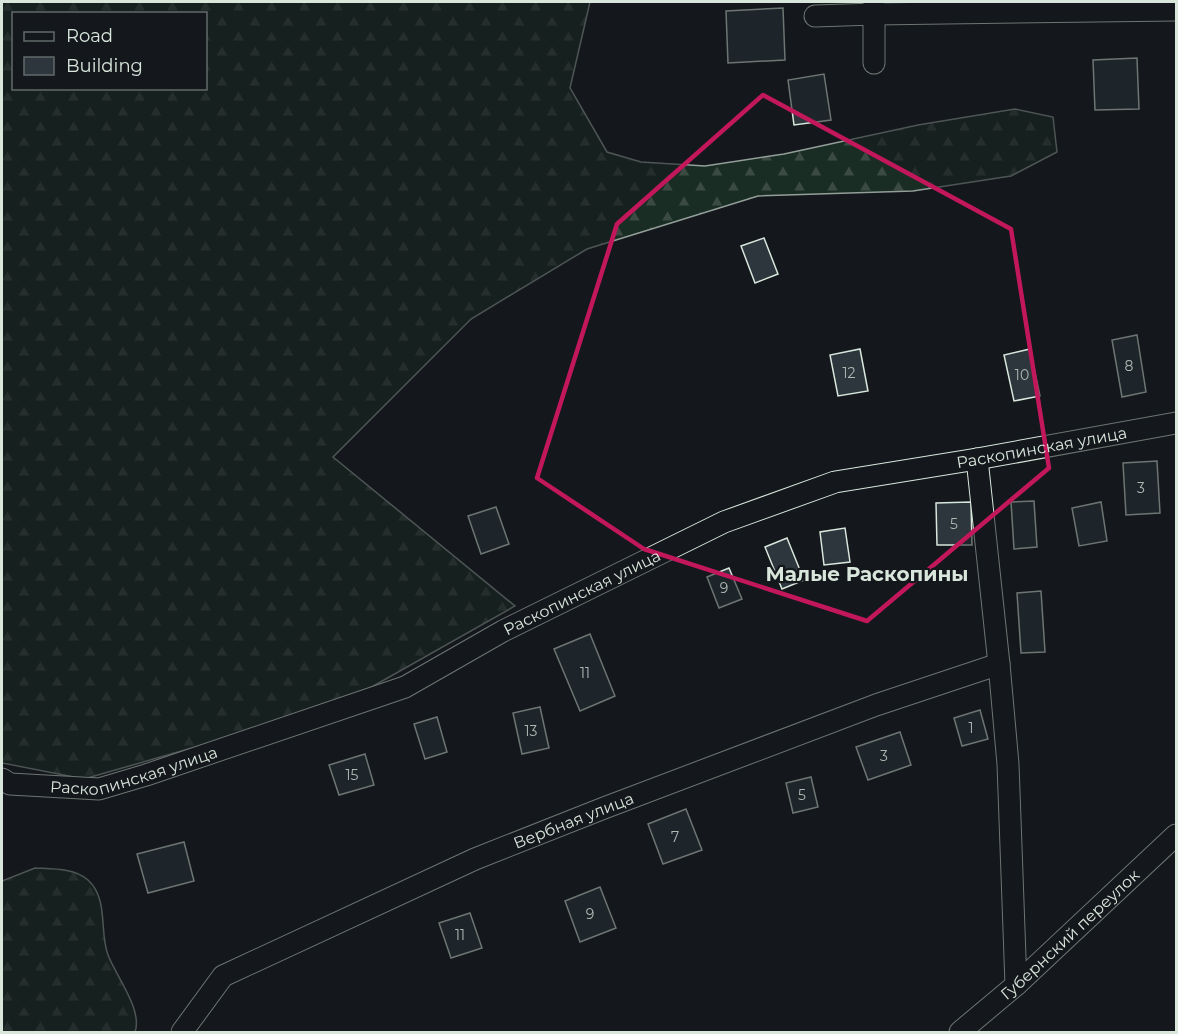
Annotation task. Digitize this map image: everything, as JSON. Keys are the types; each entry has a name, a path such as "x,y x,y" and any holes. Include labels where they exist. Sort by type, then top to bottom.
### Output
{"street":[{"path":"815,16 874,8 1176,10"},
{"path":"874,8 874,63"},
{"name":"Раскопинская улица","path":"2,778 10,784 99,789 146,776 405,687 503,631 724,522 834,482 1176,423"},
{"path":"977,459 1008,764 1016,986"},
{"name":"Вербная улица","path":"182,1032 223,976 475,859 876,705 999,664"},
{"name":"Губернский переулок","path":"960,1032 1016,986 1176,835"}],"highlighted area":[{"path":"763,95 1011,229 1049,468 867,621 644,549 537,478 617,224"}],"green space":[{"path":"2,2 590,2 570,88 607,152 641,162 705,166 784,154 918,125 1015,109 1053,117 1057,152 1011,176 913,191 758,196 587,249 471,319 333,457 515,606 338,706 84,779 2,763"},
{"path":"35,868 76,873 88,880 95,888 101,906 105,946 132,1004 136,1023 135,1032 2,1032 2,881"}],"building":[{"path":"783,8 785,60 728,63 726,11"},
{"path":"1137,58 1139,109 1095,110 1093,60"},
{"path":"824,74 831,120 794,125 788,80"},
{"path":"764,238 778,274 755,283 741,246"},
{"path":"1137,335 1146,392 1122,397 1112,340"},
{"path":"860,349 868,391 838,396 830,355"},
{"path":"1030,349 1040,396 1014,401 1004,355"},
{"path":"1157,461 1160,513 1126,515 1123,463"},
{"path":"1034,501 1037,547 1014,549 1011,502"},
{"path":"971,502 972,545 937,545 936,503"},
{"path":"1101,502 1107,541 1079,546 1072,508"},
{"path":"496,507 509,544 481,554 468,516"},
{"path":"845,528 850,562 824,565 820,532"},
{"path":"787,538 804,580 782,589 765,547"},
{"path":"729,568 742,599 719,608 707,577"},
{"path":"1041,591 1045,652 1021,653 1017,593"},
{"path":"590,634 615,696 580,711 554,649"},
{"path":"540,707 549,748 522,754 513,713"},
{"path":"980,710 988,739 962,746 954,718"},
{"path":"437,717 447,752 425,759 414,724"},
{"path":"900,732 911,765 868,780 856,747"},
{"path":"365,754 374,785 339,795 329,765"},
{"path":"811,777 818,807 793,813 786,783"},
{"path":"686,809 702,850 663,864 648,824"},
{"path":"184,842 194,881 148,893 137,854"},
{"path":"600,887 616,928 580,942 565,901"},
{"path":"470,913 482,948 451,958 439,923"}],"district":[{"name":"Малые Раскопины","path":"867,574"}]}
